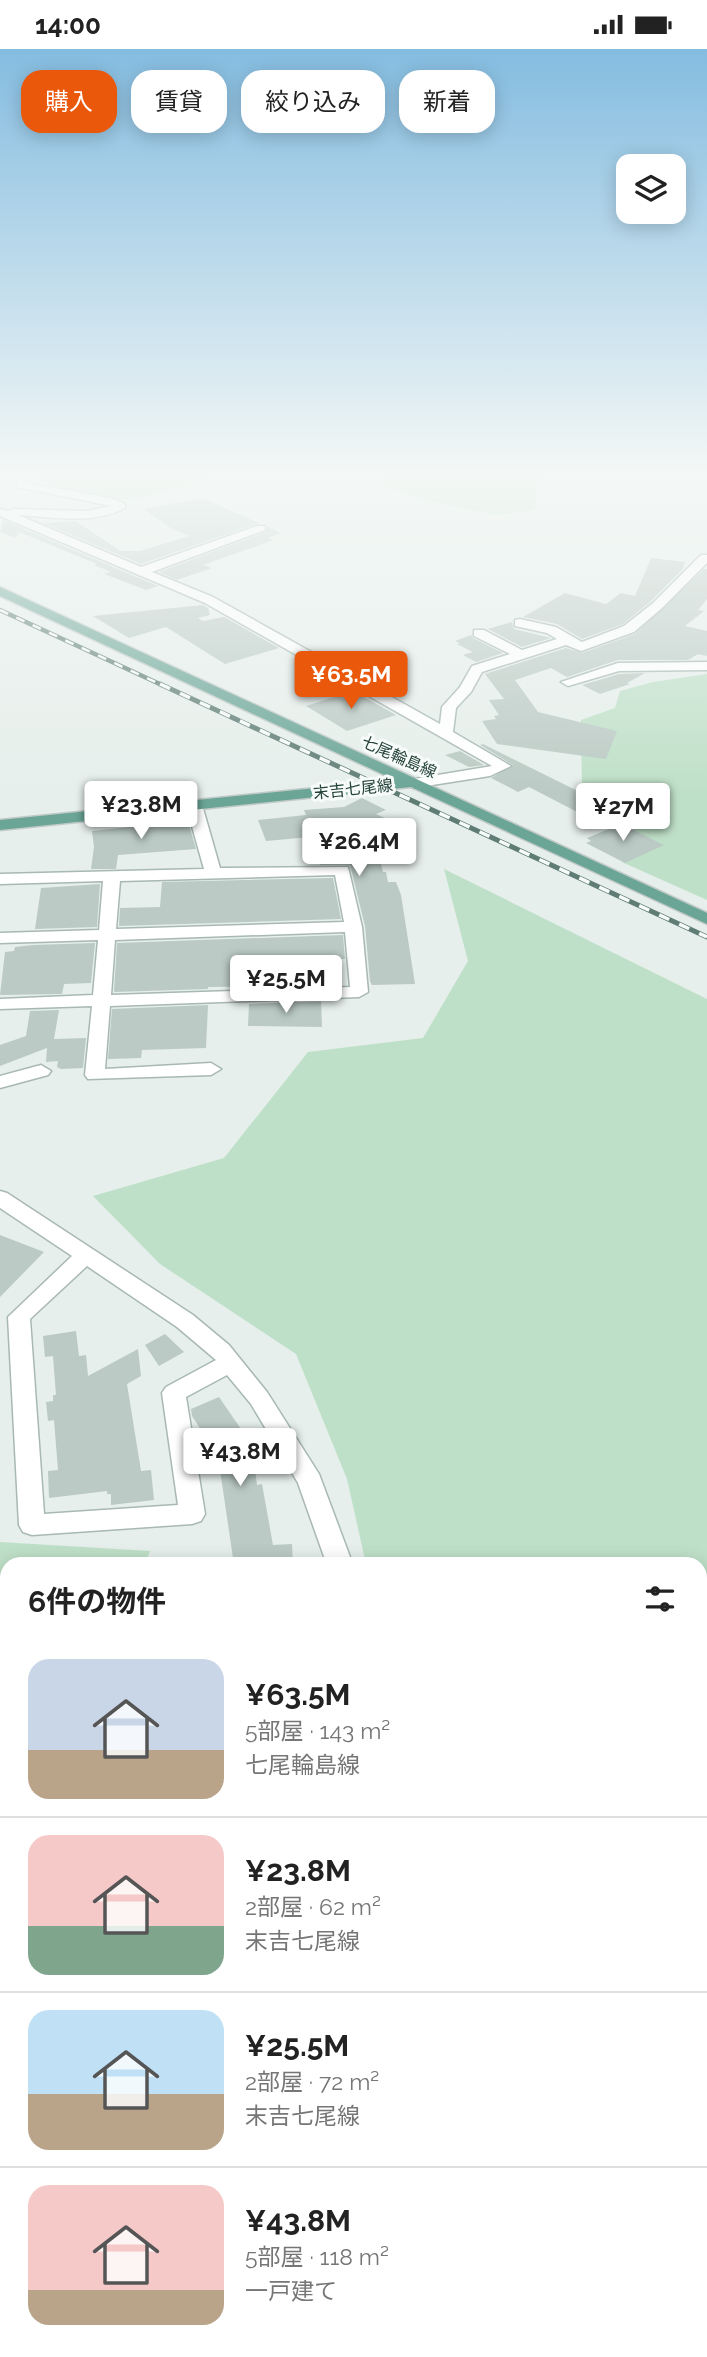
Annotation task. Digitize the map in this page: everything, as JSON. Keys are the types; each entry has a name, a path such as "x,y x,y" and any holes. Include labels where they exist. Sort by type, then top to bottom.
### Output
{"main road":[{"name":"七尾輪島線","path":"0,591 707,919"},
{"name":"末吉七尾線","path":"0,825 413,783"}],"street":[{"path":"160,579 209,600 504,766 490,772 413,783"},
{"path":"568,682 600,657 686,579"},
{"path":"520,623 551,630 600,657 680,668 707,666"},
{"path":"479,633 521,655"},
{"path":"446,733 449,707 466,689 477,669 567,640"},
{"path":"194,806 213,872"},
{"path":"0,879 342,870 353,927 359,992 0,1004"},
{"path":"112,876 95,1075 211,1069"},
{"path":"0,938 353,927"},
{"path":"0,1082 41,1070"},
{"path":"0,1198 185,1321 221,1352 259,1398 310,1481 337,1557"},
{"path":"86,1255 19,1317 32,1525 192,1514 174,1393 230,1363"}],"green space":[{"path":"707,674 707,900 624,863 614,854 639,841 630,825 582,789 581,720 615,708 620,691 653,682"},
{"path":"444,869 707,999 707,1557 364,1557 347,1479 296,1354 160,1264 93,1196 224,1158 308,1052 423,1038 468,961"},
{"path":"0,1542 150,1551 148,1557 0,1557"}],"building":[{"path":"116,579 141,579 158,586 146,590"},
{"path":"642,579 673,579 623,624 582,639 557,624 523,617 565,593 606,604 621,593 635,596"},
{"path":"694,579 707,579 707,599 698,610 704,611 685,626 707,631 707,656 698,654 688,660 618,660 567,677 551,668 515,680 538,712 617,731 606,759 497,744 482,721 496,719 494,716 499,715 489,700 504,699 485,674 566,648 582,653 635,634"},
{"path":"203,605 208,608 210,615 198,618 203,621 224,617 279,648 225,664 166,627 129,638 93,616"},
{"path":"512,622 514,629 551,638 522,647 488,629"},
{"path":"471,635 503,653 476,662 463,655 473,652 455,641"},
{"path":"645,673 627,683 630,684 600,694 582,685 619,674"},
{"path":"355,692 396,715 347,731 306,706"},
{"path":"483,744 606,805 583,815 529,787 518,792 491,778 513,765 480,745"},
{"path":"460,751 484,765 469,767 445,755"},
{"path":"362,798 386,810 376,814 393,822 386,825 391,828 374,836 383,872 386,872 388,882 396,882 401,895 415,984 372,985 365,926 350,865 320,865 311,837 266,841 258,820 306,815 304,810 344,807"},
{"path":"186,814 196,849 118,855 116,869 91,869 94,847 92,831 167,823 166,816"},
{"path":"621,824 664,845 625,863 586,843 591,841 587,838"},
{"path":"333,878 341,919 119,926 120,908 160,907 162,882"},
{"path":"100,884 97,927 35,929 41,888"},
{"path":"343,935 345,959 313,960 314,986 208,987 114,992 117,943"},
{"path":"95,943 91,983 64,984 62,994 0,995 5,952 14,951 15,947 33,945"},
{"path":"321,1001 322,1027 248,1026 249,1004"},
{"path":"208,1005 206,1048 142,1050 141,1058 108,1059 112,1009"},
{"path":"59,1010 54,1039 86,1038 83,1068 61,1069 57,1067 58,1061 46,1062 47,1048 0,1066 0,1045 26,1036 30,1011"},
{"path":"0,1235 44,1252 0,1297"},
{"path":"76,1331 79,1356 86,1355 88,1376 138,1349 141,1376 127,1384 141,1471 151,1470 154,1500 111,1505 111,1494 107,1494 107,1491 49,1498 48,1471 58,1470 54,1420 48,1421 46,1402 53,1401 53,1395 56,1395 53,1356 45,1357 43,1336"},
{"path":"165,1334 184,1352 159,1366 145,1345"},
{"path":"219,1397 252,1445 257,1485 262,1484 273,1545 292,1544 293,1557 233,1557 219,1463 206,1465 203,1433 192,1416 191,1409"}],"railway":[{"path":"0,610 164,686"},
{"path":"160,684 707,937"}]}
